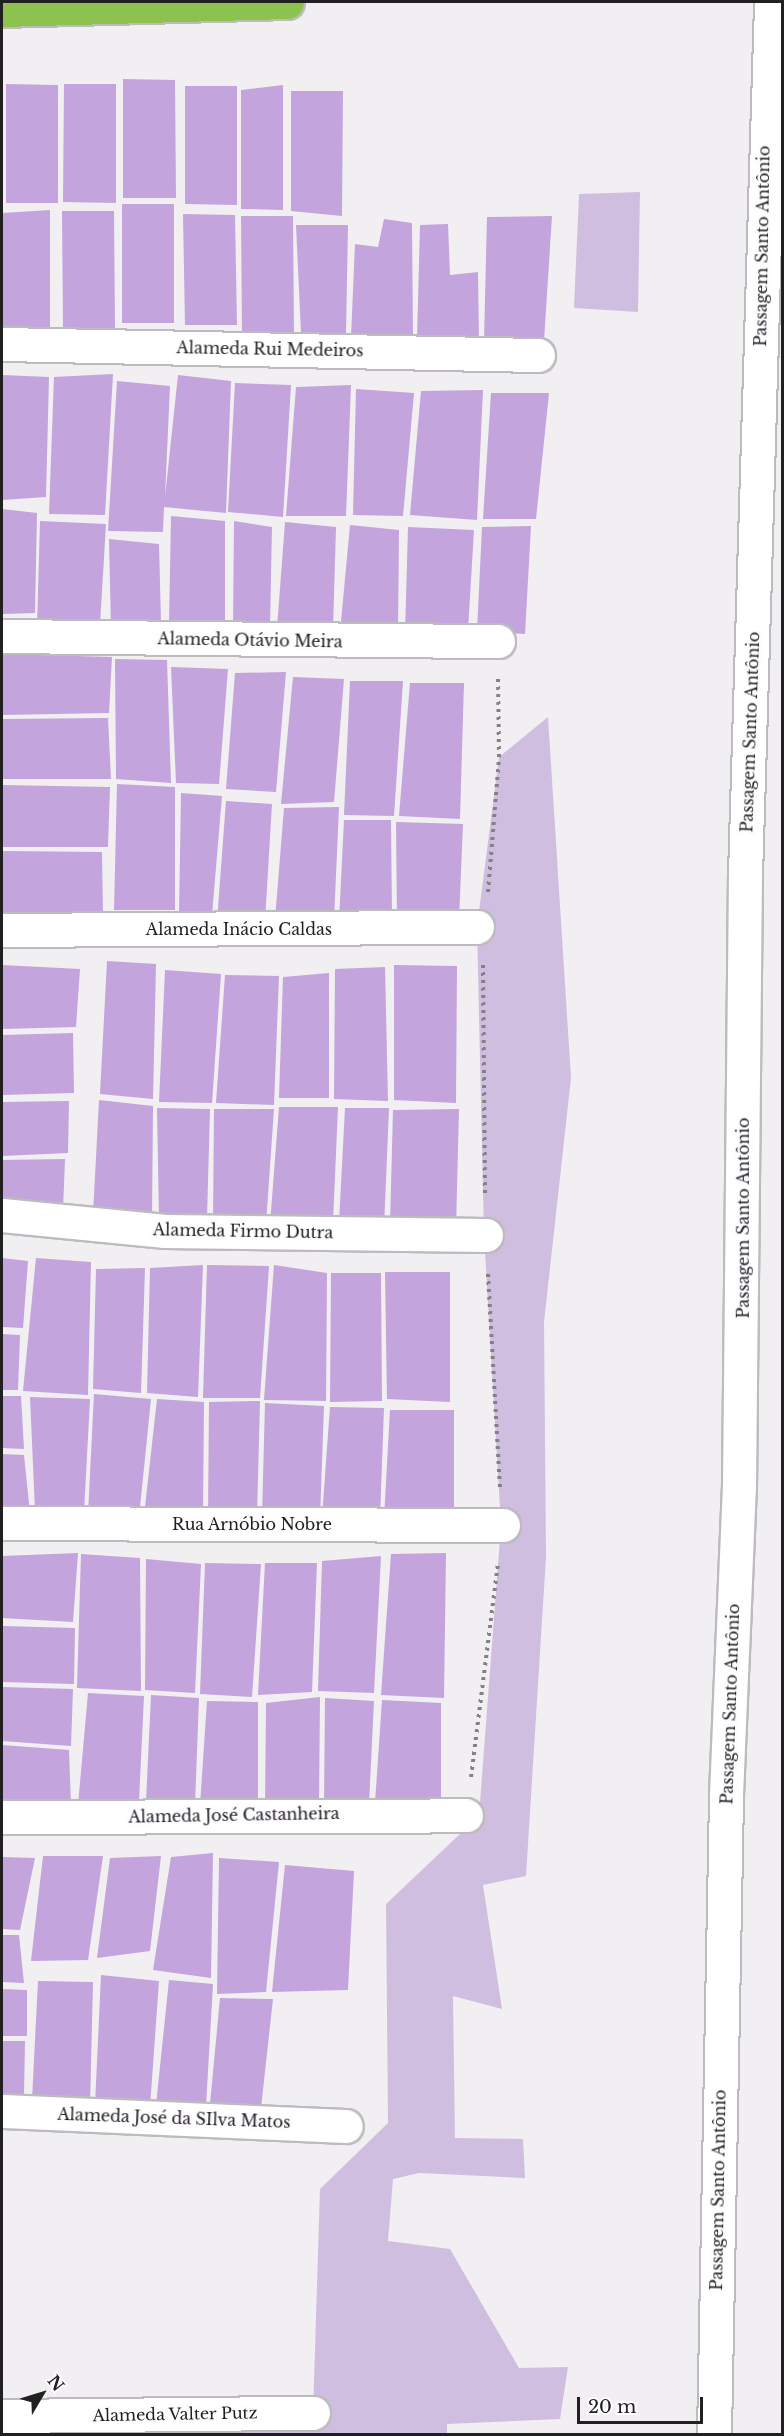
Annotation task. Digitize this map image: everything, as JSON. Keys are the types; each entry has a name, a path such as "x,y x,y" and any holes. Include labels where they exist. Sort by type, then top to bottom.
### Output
{"highway":[{"path":"2,10 287,2"}],"street":[{"name":"Passagem Santo Antônio","path":"714,2434 726,1795 739,1476 745,875 771,2"},
{"name":"Alameda Rui Medeiros","path":"2,344 538,355"},
{"name":"Alameda Otávio Meira","path":"2,636 498,641"},
{"name":"Alameda Inácio Caldas","path":"2,930 480,940"},
{"name":"Alameda Firmo Dutra","path":"2,1215 165,1231 486,1234"},
{"name":"Rua Arnóbio Nobre","path":"2,1523 503,1526"},
{"name":"Alameda José Castanheira","path":"2,1817 466,1815"},
{"name":"Alameda José da SIlva Matos","path":"2,2111 346,2126"},
{"name":"Alameda Valter Putz","path":"2,2416 313,2413"}],"path":[{"path":"487,896 499,757 498,641"},
{"path":"466,1815 503,1526 480,1094 480,940"}],"shaded area":[{"path":"640,192 638,312 574,308 579,194"},
{"path":"548,717 571,1078 544,1322 546,1557 526,1876 483,1885 502,2009 453,1996 455,2138 523,2139 525,2178 419,2173 393,2179 388,2241 450,2249 519,2368 568,2367 560,2419 447,2424 447,2434 2,2434 2,2416 313,2413 320,2189 388,2123 386,1904 479,1816 501,1525 484,1235 477,927 499,757"}],"building":[{"path":"123,79 175,80 176,198 123,198"},
{"path":"6,84 58,85 58,203 6,203"},
{"path":"64,84 116,84 116,203 63,202"},
{"path":"283,85 283,210 241,209 241,90"},
{"path":"185,86 237,86 237,205 185,204"},
{"path":"291,91 343,91 342,216 291,211"},
{"path":"122,204 174,204 174,323 122,323"},
{"path":"50,210 50,329 2,331 2,213"},
{"path":"62,211 114,211 115,330 63,329"},
{"path":"183,214 235,215 237,325 185,325"},
{"path":"241,216 293,216 294,334 242,334"},
{"path":"552,216 544,341 484,340 487,217"},
{"path":"384,219 412,223 413,335 351,337 355,244 378,247"},
{"path":"448,224 450,275 478,272 479,342 417,338 420,225"},
{"path":"296,225 348,225 346,333 301,333"},
{"path":"113,374 105,515 49,514 54,377"},
{"path":"2,375 49,377 46,497 2,500"},
{"path":"178,375 231,381 226,513 164,507 163,532 108,531 117,381 170,386 165,497"},
{"path":"235,383 291,385 283,517 228,512"},
{"path":"351,385 346,516 286,516 296,387"},
{"path":"356,389 414,393 403,516 353,515"},
{"path":"483,390 477,520 410,515 421,391"},
{"path":"491,393 549,393 536,519 483,519"},
{"path":"2,509 37,513 35,613 2,614"},
{"path":"171,516 225,521 225,625 169,623"},
{"path":"40,521 106,524 100,624 37,627"},
{"path":"234,521 272,527 270,627 233,627"},
{"path":"285,522 336,527 333,628 277,628"},
{"path":"350,525 399,530 398,631 340,632"},
{"path":"531,526 525,634 477,631 482,527"},
{"path":"408,527 474,530 468,630 405,634"},
{"path":"109,539 159,544 161,622 111,628"},
{"path":"2,654 112,657 109,713 2,715"},
{"path":"115,659 167,660 171,783 116,779"},
{"path":"171,667 228,669 219,784 176,783"},
{"path":"286,672 276,792 226,789 235,673"},
{"path":"293,677 344,679 334,802 281,804"},
{"path":"350,681 403,681 394,816 344,815"},
{"path":"410,683 464,683 460,819 399,816"},
{"path":"108,718 111,779 2,779 2,719"},
{"path":"117,784 175,787 175,910 114,910"},
{"path":"2,785 110,787 108,847 2,847"},
{"path":"181,793 222,796 212,915 179,915"},
{"path":"226,801 272,804 265,921 217,921"},
{"path":"339,807 334,920 275,919 284,808"},
{"path":"344,820 391,820 392,920 339,921"},
{"path":"396,822 463,824 459,920 397,922"},
{"path":"2,851 102,852 103,916 2,917"},
{"path":"107,961 156,964 153,1099 100,1094"},
{"path":"2,965 80,969 76,1027 2,1029"},
{"path":"394,965 457,966 456,1103 394,1100"},
{"path":"385,967 388,1101 334,1099 335,969"},
{"path":"165,970 221,974 212,1103 159,1102"},
{"path":"329,973 329,1098 279,1098 283,977"},
{"path":"225,975 279,976 274,1105 216,1103"},
{"path":"73,1033 74,1093 2,1095 2,1035"},
{"path":"99,1100 153,1106 152,1218 93,1214"},
{"path":"69,1101 68,1153 2,1156 2,1102"},
{"path":"279,1107 338,1107 333,1222 270,1224"},
{"path":"157,1108 210,1109 207,1218 159,1220"},
{"path":"345,1108 389,1108 384,1227 339,1222"},
{"path":"214,1109 274,1109 266,1224 213,1222"},
{"path":"459,1109 456,1228 390,1225 393,1110"},
{"path":"65,1159 63,1210 2,1208 2,1160"},
{"path":"2,1258 28,1261 23,1328 2,1327"},
{"path":"36,1258 91,1262 88,1395 23,1391"},
{"path":"203,1265 198,1397 147,1393 150,1268"},
{"path":"207,1265 269,1266 260,1398 203,1398"},
{"path":"274,1265 327,1273 326,1401 264,1400"},
{"path":"145,1268 141,1393 93,1389 96,1269"},
{"path":"385,1272 450,1272 450,1402 387,1399"},
{"path":"331,1273 381,1273 382,1401 330,1402"},
{"path":"2,1334 20,1335 18,1390 2,1390"},
{"path":"94,1394 151,1399 139,1517 88,1514"},
{"path":"2,1396 21,1396 24,1449 2,1448"},
{"path":"30,1397 90,1399 84,1512 35,1511"},
{"path":"157,1399 204,1402 203,1513 144,1516"},
{"path":"260,1401 257,1516 208,1516 209,1402"},
{"path":"265,1403 324,1406 320,1518 262,1516"},
{"path":"330,1407 384,1408 380,1519 322,1517"},
{"path":"390,1410 454,1410 454,1519 384,1518"},
{"path":"2,1454 24,1455 30,1513 2,1512"},
{"path":"78,1553 73,1622 2,1618 2,1556"},
{"path":"446,1553 444,1698 381,1695 391,1554"},
{"path":"81,1554 140,1558 141,1691 77,1688"},
{"path":"381,1556 374,1693 318,1691 322,1561"},
{"path":"146,1559 201,1564 195,1693 145,1690"},
{"path":"205,1563 261,1564 252,1697 200,1694"},
{"path":"265,1563 317,1563 312,1692 258,1695"},
{"path":"2,1626 75,1628 74,1684 2,1682"},
{"path":"2,1687 73,1689 71,1746 2,1741"},
{"path":"88,1693 144,1696 139,1801 78,1805"},
{"path":"151,1695 199,1698 195,1805 146,1802"},
{"path":"320,1697 319,1805 265,1808 266,1703"},
{"path":"325,1698 374,1701 369,1804 324,1806"},
{"path":"382,1700 441,1703 441,1808 375,1803"},
{"path":"207,1701 258,1702 258,1807 200,1805"},
{"path":"2,1745 69,1750 71,1806 2,1802"},
{"path":"213,1853 211,1978 153,1970 171,1857"},
{"path":"43,1856 103,1856 88,1960 31,1961"},
{"path":"161,1856 150,1951 97,1958 110,1858"},
{"path":"2,1857 35,1858 20,1930 2,1929"},
{"path":"219,1858 279,1862 266,1992 217,1994"},
{"path":"285,1865 354,1871 348,1990 272,1992"},
{"path":"2,1935 19,1935 24,1983 2,1982"},
{"path":"101,1975 159,1981 150,2107 95,2105"},
{"path":"169,1980 213,1984 206,2106 156,2105"},
{"path":"38,1981 93,1982 90,2106 32,2100"},
{"path":"2,1989 27,1990 27,2036 2,2036"},
{"path":"220,1998 273,1999 261,2108 210,2104"},
{"path":"2,2041 25,2041 24,2095 2,2094"}]}
